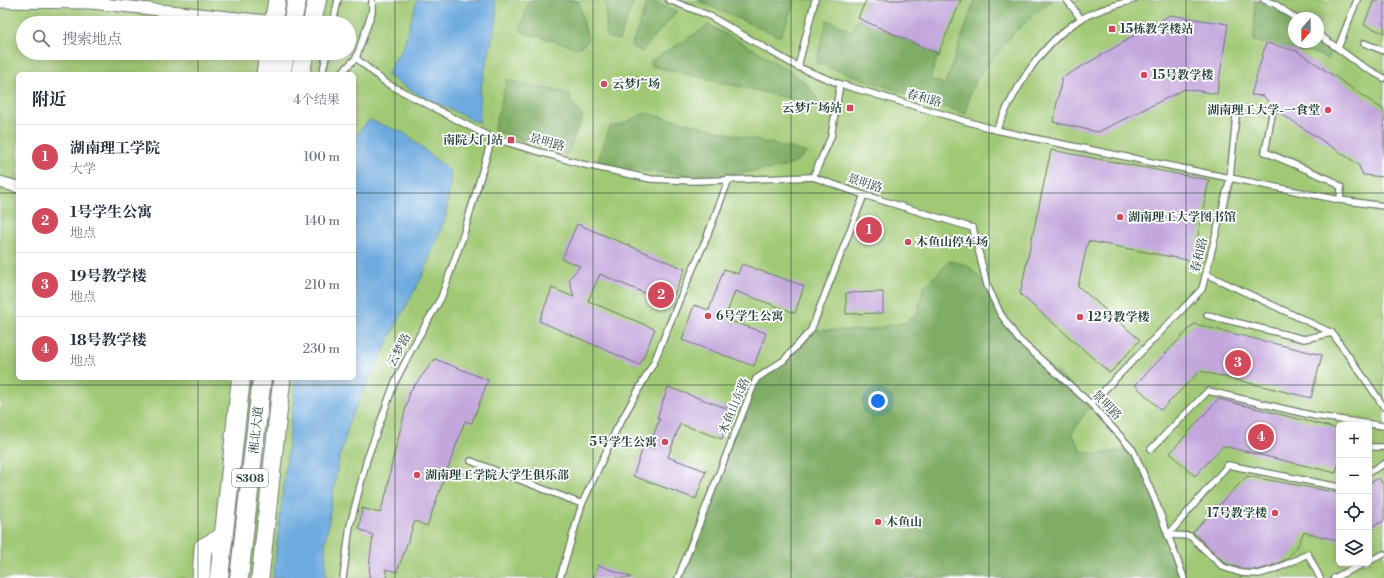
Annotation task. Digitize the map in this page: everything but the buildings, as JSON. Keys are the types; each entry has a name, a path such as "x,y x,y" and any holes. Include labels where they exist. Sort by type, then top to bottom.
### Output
{"highway":[{"path":"287,16 297,0"},
{"path":"314,16 317,0"},
{"path":"281,72 284,60"},
{"path":"300,72 303,60"},
{"name":"湘北大道","path":"219,578 241,380"},
{"name":"湘北大道","path":"239,578 262,380"}],"main road":[{"path":"277,0 280,16"},
{"path":"265,72 267,60"},
{"path":"260,578 282,380"},
{"path":"201,578 203,547 223,536"}],"street":[{"path":"0,2 91,3 215,16"},
{"path":"0,182 16,186"}],"lane":[{"path":"335,16 338,0"},
{"path":"356,58 372,12 372,0"},
{"name":"春和路","path":"669,0 708,15 798,67 840,84 996,130 1230,178"},
{"path":"798,67 815,0"},
{"path":"1066,0 1082,19"},
{"path":"996,130 1012,97 1037,59 1056,38 1082,19 1112,6 1133,0"},
{"path":"1264,0 1275,4 1288,13"},
{"path":"1338,48 1357,0"},
{"path":"1324,38 1362,66 1384,78"},
{"path":"1364,43 1384,51"},
{"name":"景明路","path":"356,58 386,83 492,138 581,164 651,179 694,181 813,177 864,195 973,228 986,285 1000,313 1018,339 1092,404 1133,450 1155,500 1184,578"},
{"path":"322,72 325,60"},
{"path":"342,72 354,60"},
{"path":"813,177 831,137 840,84"},
{"path":"1273,109 1265,152 1331,180 1341,187 1340,200"},
{"name":"春和路","path":"1092,404 1202,289 1230,178 1236,116"},
{"name":"云梦路","path":"343,578 350,526 367,459 394,384 415,343 441,298 464,236 492,138"},
{"path":"1230,178 1340,200 1384,206"},
{"path":"560,578 582,504 616,430 654,362 706,239 729,179"},
{"name":"木鱼山东路","path":"678,578 756,379 784,360 811,330 864,195"},
{"path":"1206,274 1332,333 1384,407"},
{"path":"1207,315 1304,339 1332,333"},
{"path":"1151,449 1208,391 1315,416 1384,426"},
{"path":"1372,447 1384,447"},
{"path":"471,461 582,504"},
{"path":"1372,470 1384,464"},
{"path":"1168,535 1228,465 1336,486"},
{"path":"1168,535 1190,536 1223,567 1241,574 1259,574 1276,569 1308,554 1320,578"},
{"path":"1372,560 1384,554"},
{"path":"1334,578 1359,566"}],"green space":[{"path":"0,0 1384,0 1384,578 0,578"},
{"path":"529,0 578,0 588,41 578,48 520,31"},
{"path":"605,0 634,0 619,40 607,37"},
{"path":"648,0 677,11 642,51 631,47"},
{"path":"697,0 794,0 780,37"},
{"path":"975,0 1052,0 1013,34 981,72 970,93 966,114 816,63 827,20 853,31 858,18 938,54 930,79 945,84"},
{"path":"1255,0 1288,19 1288,48 1324,48 1324,44 1333,50 1328,59 1312,52 1297,51 1254,41"},
{"path":"709,25 759,52 804,81 816,96 819,105 651,66 651,61"},
{"path":"507,80 570,94 572,103 583,115 567,155 494,130"},
{"path":"646,113 806,153 796,162 783,167 721,174 658,173 597,163 610,126 620,125"},
{"path":"950,261 967,265 987,285 1018,339 1091,404 1072,433 1081,451 1095,454 1133,450 1184,578 678,578 756,379 784,360 811,330 869,330 906,322 918,312 923,288"}],"water":[{"path":"417,0 495,0 497,19 480,91 479,123 414,92 387,75 403,48"},
{"path":"369,120 404,133 451,172 446,216 422,277 400,317 351,417 338,463 325,545 326,578 273,578 296,380 356,380 356,136"}],"place":[{"name":"15栋教学楼站","path":"1112,29"},
{"name":"15号教学楼","path":"1144,75"},
{"name":"云梦广场","path":"604,84"},
{"name":"云梦广场站","path":"850,108"},
{"name":"湖南理工大学-一食堂","path":"1328,110"},
{"name":"南院大门站","path":"511,140"},
{"name":"湖南理工大学图书馆","path":"1120,217"},
{"name":"湖南理工学院","path":"869,230"},
{"name":"木鱼山停车场","path":"908,242"},
{"name":"1号学生公寓","path":"661,295"},
{"name":"6号学生公寓","path":"708,316"},
{"name":"12号教学楼","path":"1080,317"},
{"name":"19号教学楼","path":"1238,363"},
{"name":"18号教学楼","path":"1261,437"},
{"name":"5号学生公寓","path":"665,442"},
{"name":"湖南理工学院大学生俱乐部","path":"417,475"},
{"name":"17号教学楼","path":"1275,513"},
{"name":"木鱼山","path":"878,522"}]}
